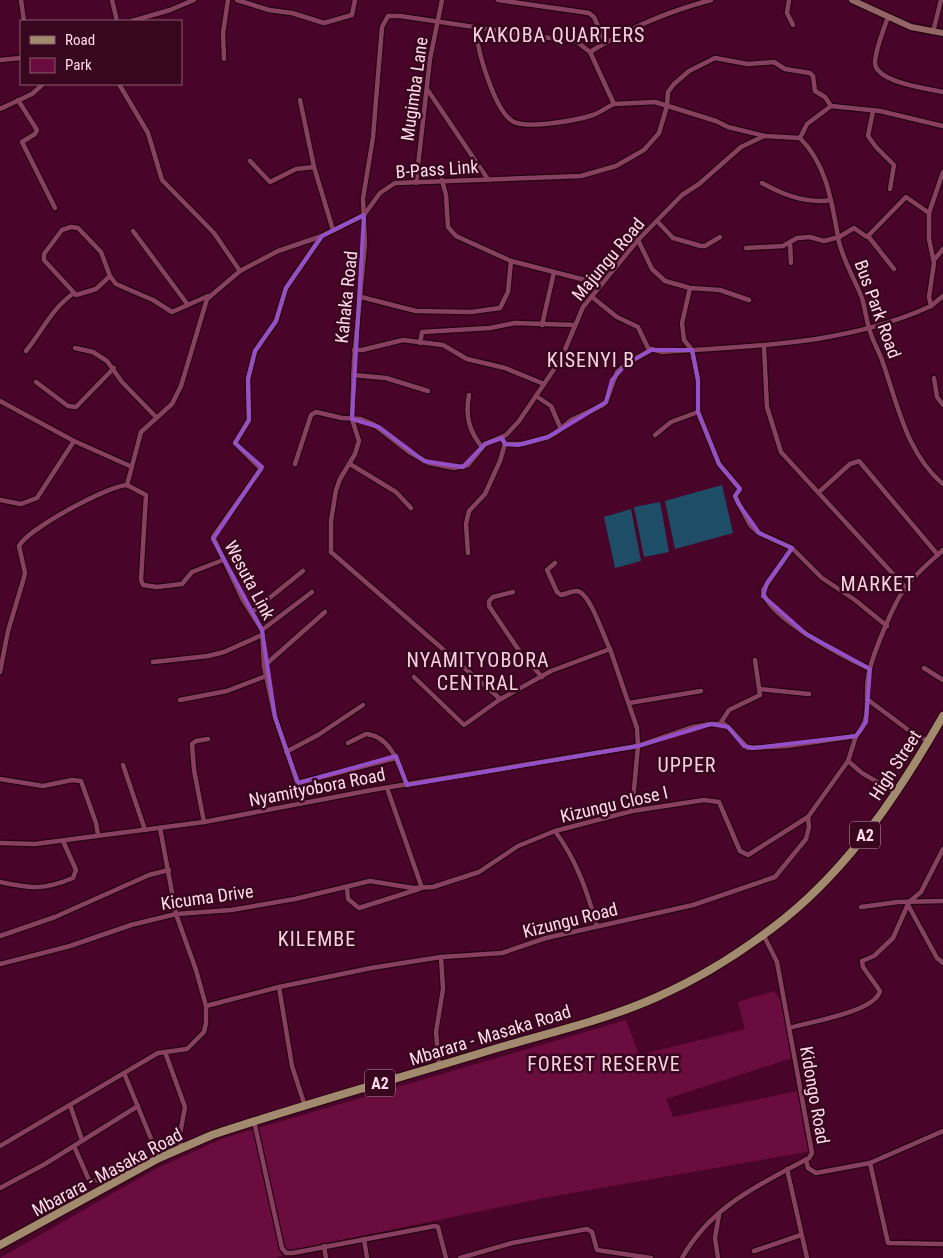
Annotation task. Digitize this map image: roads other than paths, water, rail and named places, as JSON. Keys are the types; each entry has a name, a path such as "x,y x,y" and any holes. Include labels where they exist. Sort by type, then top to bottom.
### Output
{"main road":[{"path":"852,0 911,27 943,33"},
{"name":"High Street","path":"763,934 786,918 854,850 897,793 943,716"},
{"name":"Mbarara - Masaka Road","path":"0,1244 181,1148 254,1121 592,1020 655,998 725,962 763,934"}],"street":[{"path":"21,0 24,20"},
{"path":"112,0 116,20"},
{"path":"135,20 170,10 194,0"},
{"path":"224,59 222,32 228,0"},
{"path":"237,0 269,10 292,13 327,24 352,16 355,0"},
{"name":"Mugimba Lane","path":"416,183 427,89 442,0"},
{"path":"498,0 589,13 594,17 605,42"},
{"path":"614,104 590,52 605,42 684,7 710,0"},
{"path":"789,0 787,13 793,25"},
{"path":"933,32 941,0"},
{"name":"Kahaka Road","path":"499,700 463,665 331,552 331,521 335,498 340,479 350,464 359,441 352,419 354,350 361,298 365,244 363,199 373,137 382,27 384,19 392,16 437,21 476,29 577,42 590,52"},
{"path":"888,17 875,62 878,71 886,78 943,92"},
{"path":"476,29 487,74 500,106 507,117 515,122 534,124 582,118 614,104 647,102 716,121 728,127 766,136 800,138 807,124 831,106 873,111 943,126"},
{"path":"0,60 20,58"},
{"name":"B-Pass Link","path":"110,276 120,287 154,300 169,311 174,312 209,296 240,271 278,251 322,236 364,215 386,188 395,183 487,178 581,176 616,166 644,150 659,134 667,106 668,92 674,84 689,71 717,58 748,64 774,62 785,69 810,73 813,76 815,91 826,99 831,106"},
{"path":"0,109 32,94 42,85"},
{"path":"120,85 148,133 162,180 214,233 240,271"},
{"path":"427,89 487,178"},
{"path":"18,100 37,130 35,134 23,140 26,152 55,208"},
{"path":"300,100 314,167 333,230"},
{"path":"873,111 868,136 894,165 890,189"},
{"name":"Majungu Road","path":"482,447 502,438 520,422 561,359 574,325 592,297 638,240 669,206 717,169 741,147 766,136"},
{"name":"Bus Park Road","path":"800,138 817,159 831,200 846,261 864,307 869,330 883,361 907,434 915,450 935,477 943,484"},
{"path":"250,161 270,182 300,168 314,167"},
{"path":"931,306 929,297 934,260 929,239 929,213 943,172"},
{"path":"442,180 446,195 446,219 450,232 456,236 511,261 601,284"},
{"path":"762,183 796,198 815,202 831,200"},
{"path":"868,236 904,198 910,198 929,213"},
{"path":"657,221 673,238 700,246 705,246 720,237"},
{"path":"66,228 78,228 102,252 110,276 96,289 79,295 74,293 43,257 66,228"},
{"path":"746,248 783,246 797,238 810,237 824,240 839,237 854,228 863,236 868,236 894,269"},
{"path":"133,232 188,306"},
{"name":"Wesuta Link","path":"304,802 276,723 264,666 262,632 213,539 214,534 261,469 235,443 249,420 248,379 252,359 258,345 276,320 286,288 322,236"},
{"path":"638,240 658,276 665,281 690,288 720,290 749,300"},
{"path":"790,242 791,263"},
{"path":"934,260 943,249"},
{"path":"361,298 413,311 471,312 500,308 508,292 511,261"},
{"path":"542,325 554,272"},
{"path":"690,288 682,323 684,340 692,350 698,380 698,412 719,464 740,489 735,496 750,526 759,533 792,548 822,578 855,600 887,626"},
{"path":"26,351 47,323 53,310 74,293"},
{"path":"127,485 130,466 141,432 172,404 181,386 209,296"},
{"path":"592,297 617,317 638,327 646,345 651,350 662,352 764,347 869,330 931,306 943,296"},
{"path":"420,343 422,332 490,328 515,323 574,325"},
{"path":"354,350 366,350 404,340 443,345 468,359 505,368 544,384"},
{"path":"764,347 765,394 778,446 787,461 819,492 905,587 943,550"},
{"path":"75,348 99,355 114,368 122,382 156,417"},
{"path":"505,444 530,443 553,435 571,420 603,405 606,402 617,372 626,364 651,350"},
{"path":"36,382 72,408 80,404 114,368"},
{"path":"353,375 386,378 428,390"},
{"path":"934,378 937,397 943,405"},
{"path":"295,464 313,412 361,419 379,427 420,460 440,466 463,467 472,461 482,447 474,437 468,420 469,395"},
{"path":"536,396 551,406 561,429"},
{"path":"0,401 74,440 130,466"},
{"path":"655,435 671,422 698,412"},
{"path":"468,553 466,524 469,511 485,494 500,461 505,444 502,438"},
{"path":"0,500 22,504 37,498 74,440"},
{"path":"819,492 850,464 859,461 938,555"},
{"path":"350,464 396,492 412,508"},
{"path":"0,672 8,631 24,581 24,568 18,552 21,542 91,497 110,488 127,485 146,495 141,580 143,585 157,588 182,584 192,572 223,560"},
{"path":"792,548 763,590 766,601 806,634 870,669"},
{"path":"555,563 547,570 557,592 561,595 576,591 584,595 596,617 610,650 637,728 638,746 632,811"},
{"path":"252,612 303,571"},
{"name":"Kizungu Road","path":"206,1006 279,987 441,957 502,953 546,938 693,905 775,877 806,840 809,827 808,817 848,761 856,736 866,722 866,684 870,669 905,587"},
{"path":"153,662 208,656 224,652 262,632 312,592"},
{"path":"513,592 490,599 489,606 520,652 542,677"},
{"path":"264,666 325,612"},
{"path":"414,677 464,725 499,700 542,677 568,664 610,650"},
{"path":"755,660 760,689 758,698 729,710 720,724 728,727 744,746 753,748 787,746 856,736"},
{"path":"924,668 943,680"},
{"path":"180,700 227,691 266,676"},
{"path":"760,689 809,694"},
{"path":"629,703 701,691"},
{"path":"867,699 911,732 928,741"},
{"path":"286,752 318,735 363,705"},
{"name":"Nyamityobora Road","path":"0,843 19,845 63,841 204,822 304,802 638,746 692,727 720,724"},
{"path":"348,743 363,735 370,734 384,743 396,758 408,785"},
{"path":"204,822 195,779 192,744 196,740 208,738"},
{"path":"298,783 396,758"},
{"path":"848,761 862,773 897,793"},
{"path":"123,765 145,830"},
{"path":"0,779 43,786 72,780 81,781 96,823 98,835"},
{"path":"347,887 348,899 359,908 422,888 387,788"},
{"name":"Kizungu Close I","path":"422,888 443,884 479,872 518,846 555,831 632,811 704,800 719,802 740,851 748,855 808,817"},
{"path":"0,1146 158,1053 187,1049 198,1039 206,1027 206,1006 193,960 176,914 160,828"},
{"path":"555,831 577,864 585,883 597,926"},
{"path":"0,882 37,889 46,888 73,878 76,870 63,841"},
{"path":"789,1028 859,1009 879,996 880,991 863,967 862,961 874,956 893,938 909,904 921,892 943,849"},
{"path":"0,936 55,917 150,875 169,870"},
{"name":"Kicuma Drive","path":"0,964 70,946 131,925 176,914 224,911 370,882 422,888"},
{"path":"861,907 943,901"},
{"path":"909,904 937,958 943,963"},
{"name":"Kidongo Road","path":"682,1258 693,1239 705,1224 753,1186 806,1160 813,1151 777,962 763,934"},
{"path":"439,1066 436,1032 443,988 441,957"},
{"path":"279,987 292,1066 305,1106"},
{"path":"165,1052 185,1107 180,1134 181,1148"},
{"path":"124,1073 159,1158"},
{"path":"70,1105 82,1140"},
{"path":"0,1188 74,1146 138,1106"},
{"path":"254,1121 282,1248 288,1254 436,1226 446,1258"},
{"path":"806,1160 808,1168 816,1173 870,1163 943,1131"},
{"path":"74,1146 89,1180 104,1180 110,1185"},
{"path":"870,1163 888,1243 943,1244"},
{"path":"787,1169 807,1258"},
{"path":"718,1258 715,1238 719,1214"},
{"path":"462,1258 512,1243 587,1229 592,1232 597,1250 651,1258"},
{"path":"754,1251 780,1240 801,1235"},
{"path":"364,1239 367,1258"},
{"path":"324,1246 326,1258"}],"water":[{"path":"722,485 733,533 675,549 665,501"},
{"path":"660,502 669,552 644,557 634,507"},
{"path":"631,509 641,561 615,568 604,517"}],"district":[{"name":"KAKOBA QUARTERS","path":"559,35"},
{"name":"KISENYI B","path":"591,360"},
{"name":"MARKET","path":"878,584"},
{"name":"NYAMITYOBORA CENTRAL","path":"478,672"},
{"name":"UPPER","path":"687,765"},
{"name":"KILEMBE","path":"317,939"},
{"name":"FOREST RESERVE","path":"604,1064"}]}
